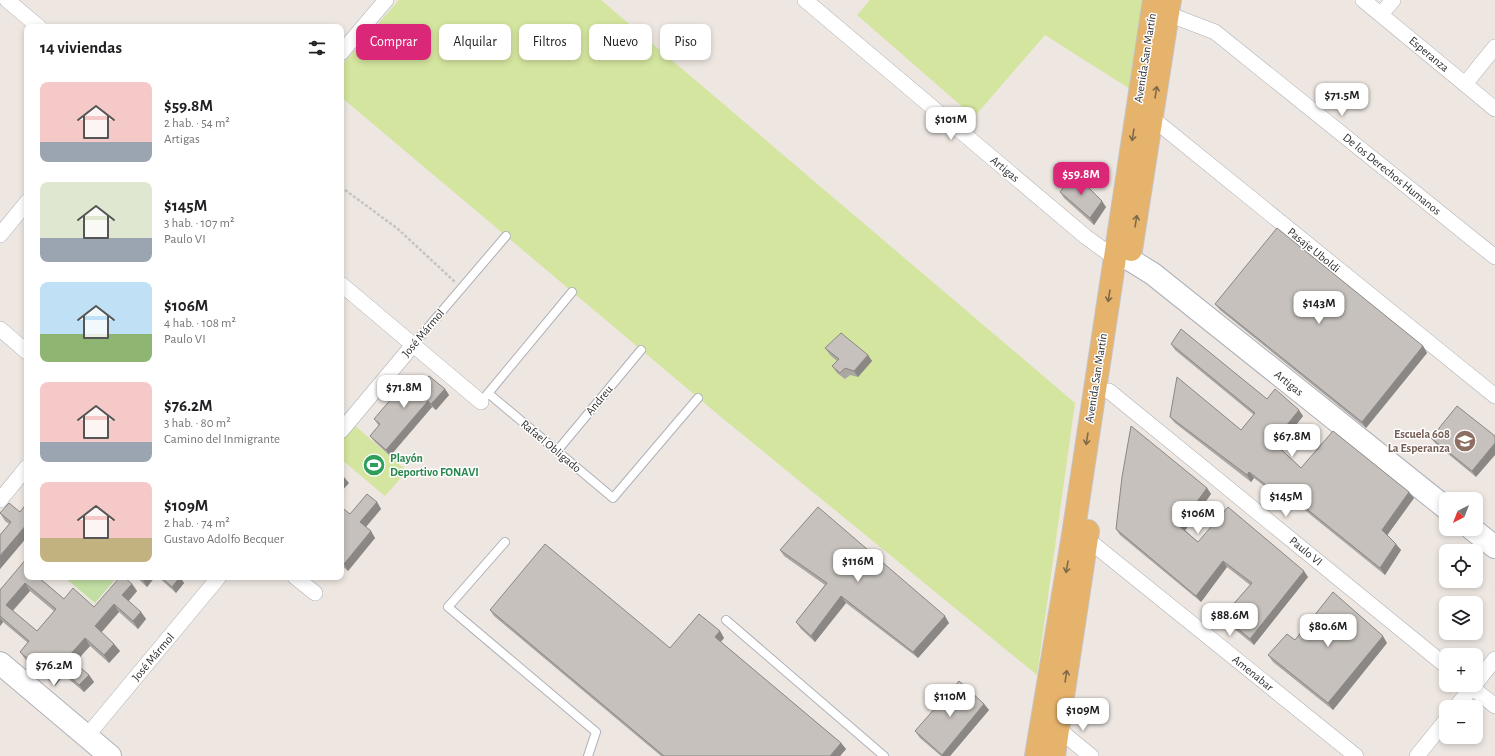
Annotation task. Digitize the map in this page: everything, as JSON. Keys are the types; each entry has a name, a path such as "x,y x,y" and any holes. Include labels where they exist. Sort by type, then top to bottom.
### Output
{"main road":[{"name":"Avenida San Martín","path":"1036,756 1050,722 1080,537 1122,258 1164,5"},
{"name":"Avenida San Martín","path":"1080,537 1109,391 1122,258 1152,118 1164,5"},
{"name":"Avenida San Martín","path":"1050,722 1054,756"}],"street":[{"path":"7,0 35,24"},
{"path":"344,49 386,0"},
{"name":"Artigas","path":"805,0 1086,237 1152,274 1439,502"},
{"name":"Esperanza","path":"1363,0 1495,109"},
{"path":"1381,14 1393,0"},
{"name":"De los Derechos Humanos","path":"1164,5 1215,32 1495,257"},
{"path":"1465,84 1495,48"},
{"name":"Pasaje Uboldi","path":"1152,118 1495,396"},
{"path":"0,235 24,206"},
{"name":"Rafael Obligado","path":"344,287 413,345 485,397"},
{"path":"0,330 24,350"},
{"name":"José Mármol","path":"344,427 413,345"},
{"name":"Paulo VI","path":"1109,391 1439,660"},
{"path":"0,500 24,471"},
{"path":"1481,536 1495,547"},
{"name":"Amenabar","path":"1080,537 1356,756"},
{"name":"José Mármol","path":"87,736 217,580"},
{"path":"299,580 315,593"},
{"path":"1483,673 1495,659"},
{"path":"0,663 110,756"},
{"path":"1461,700 1468,692"},
{"path":"1480,692 1495,706"},
{"path":"1050,722 1091,756"},
{"path":"1417,756 1439,729"}],"lane":[{"name":"José Mármol","path":"413,345 506,236"},
{"path":"485,397 572,292"},
{"name":"Andreu","path":"557,451 641,350"},
{"name":"Rafael Obligado","path":"485,397 557,451 613,498 698,398"},
{"path":"505,542 448,607 596,732 588,756"},
{"path":"726,620 884,756"}],"path":[{"path":"344,189 398,229 462,288"}],"green space":[{"path":"399,0 601,0 629,24 589,24 589,60 652,60 652,43 660,50 660,60 672,60 1075,403 1037,675 721,417 344,100 344,63 356,49 356,60 431,60 431,24 378,24"},
{"path":"870,0 1145,0 1130,89 1045,35 974,117 857,15"},
{"name":"Playón Deportivo FONAVI","path":"352,423 407,471 385,496 344,462 344,432"},
{"path":"68,580 114,580 95,603"}],"building":[{"path":"1074,173 1102,201 1090,218 1060,192"},
{"path":"1277,228 1423,346 1362,422 1215,304"},
{"path":"1181,329 1267,399 1275,389 1299,410 1273,442 1301,468 1333,431 1409,492 1382,530 1396,544 1380,568 1282,489 1278,494 1249,472 1247,475 1170,417 1177,377 1241,430 1255,413 1171,344"},
{"path":"841,333 868,355 854,371 845,368 840,373 832,366 839,359 825,348"},
{"path":"429,376 445,389 431,404 428,401 386,450 370,436 380,424 374,419 410,377 420,386"},
{"path":"1457,406 1495,436 1495,443 1472,471 1431,438"},
{"path":"1131,426 1207,488 1179,526 1198,542 1228,507 1304,571 1250,639 1223,616 1252,583 1223,561 1196,596 1116,529 1122,477"},
{"path":"367,494 377,502 360,522 371,531 344,564 344,509 350,514"},
{"path":"9,503 20,512 24,507 24,528 0,556 0,535 11,522 0,513"},
{"path":"818,507 945,616 913,652 841,596 811,636 796,622 827,583 780,550"},
{"path":"545,544 670,648 699,614 720,631 715,637 841,743 830,756 664,756 490,610"},
{"path":"24,562 24,580 42,580 64,599 73,588 94,607 117,580 127,580 132,584 122,595 141,612 133,621 114,604 95,626 114,644 104,655 85,638 68,657 89,675 79,685 59,667 50,678 20,652 29,641 0,616 0,590","holes":["25,583 56,609 37,631 6,605"]},
{"path":"164,580 178,580 172,587"},
{"path":"1333,592 1383,636 1328,703 1268,655 1287,634 1295,640"},
{"path":"959,681 984,704 942,755 915,731"}],"place":[{"name":"Escuela 608 La Esperanza","path":"1465,441"},
{"name":"Playón Deportivo FONAVI","path":"374,465"}]}
